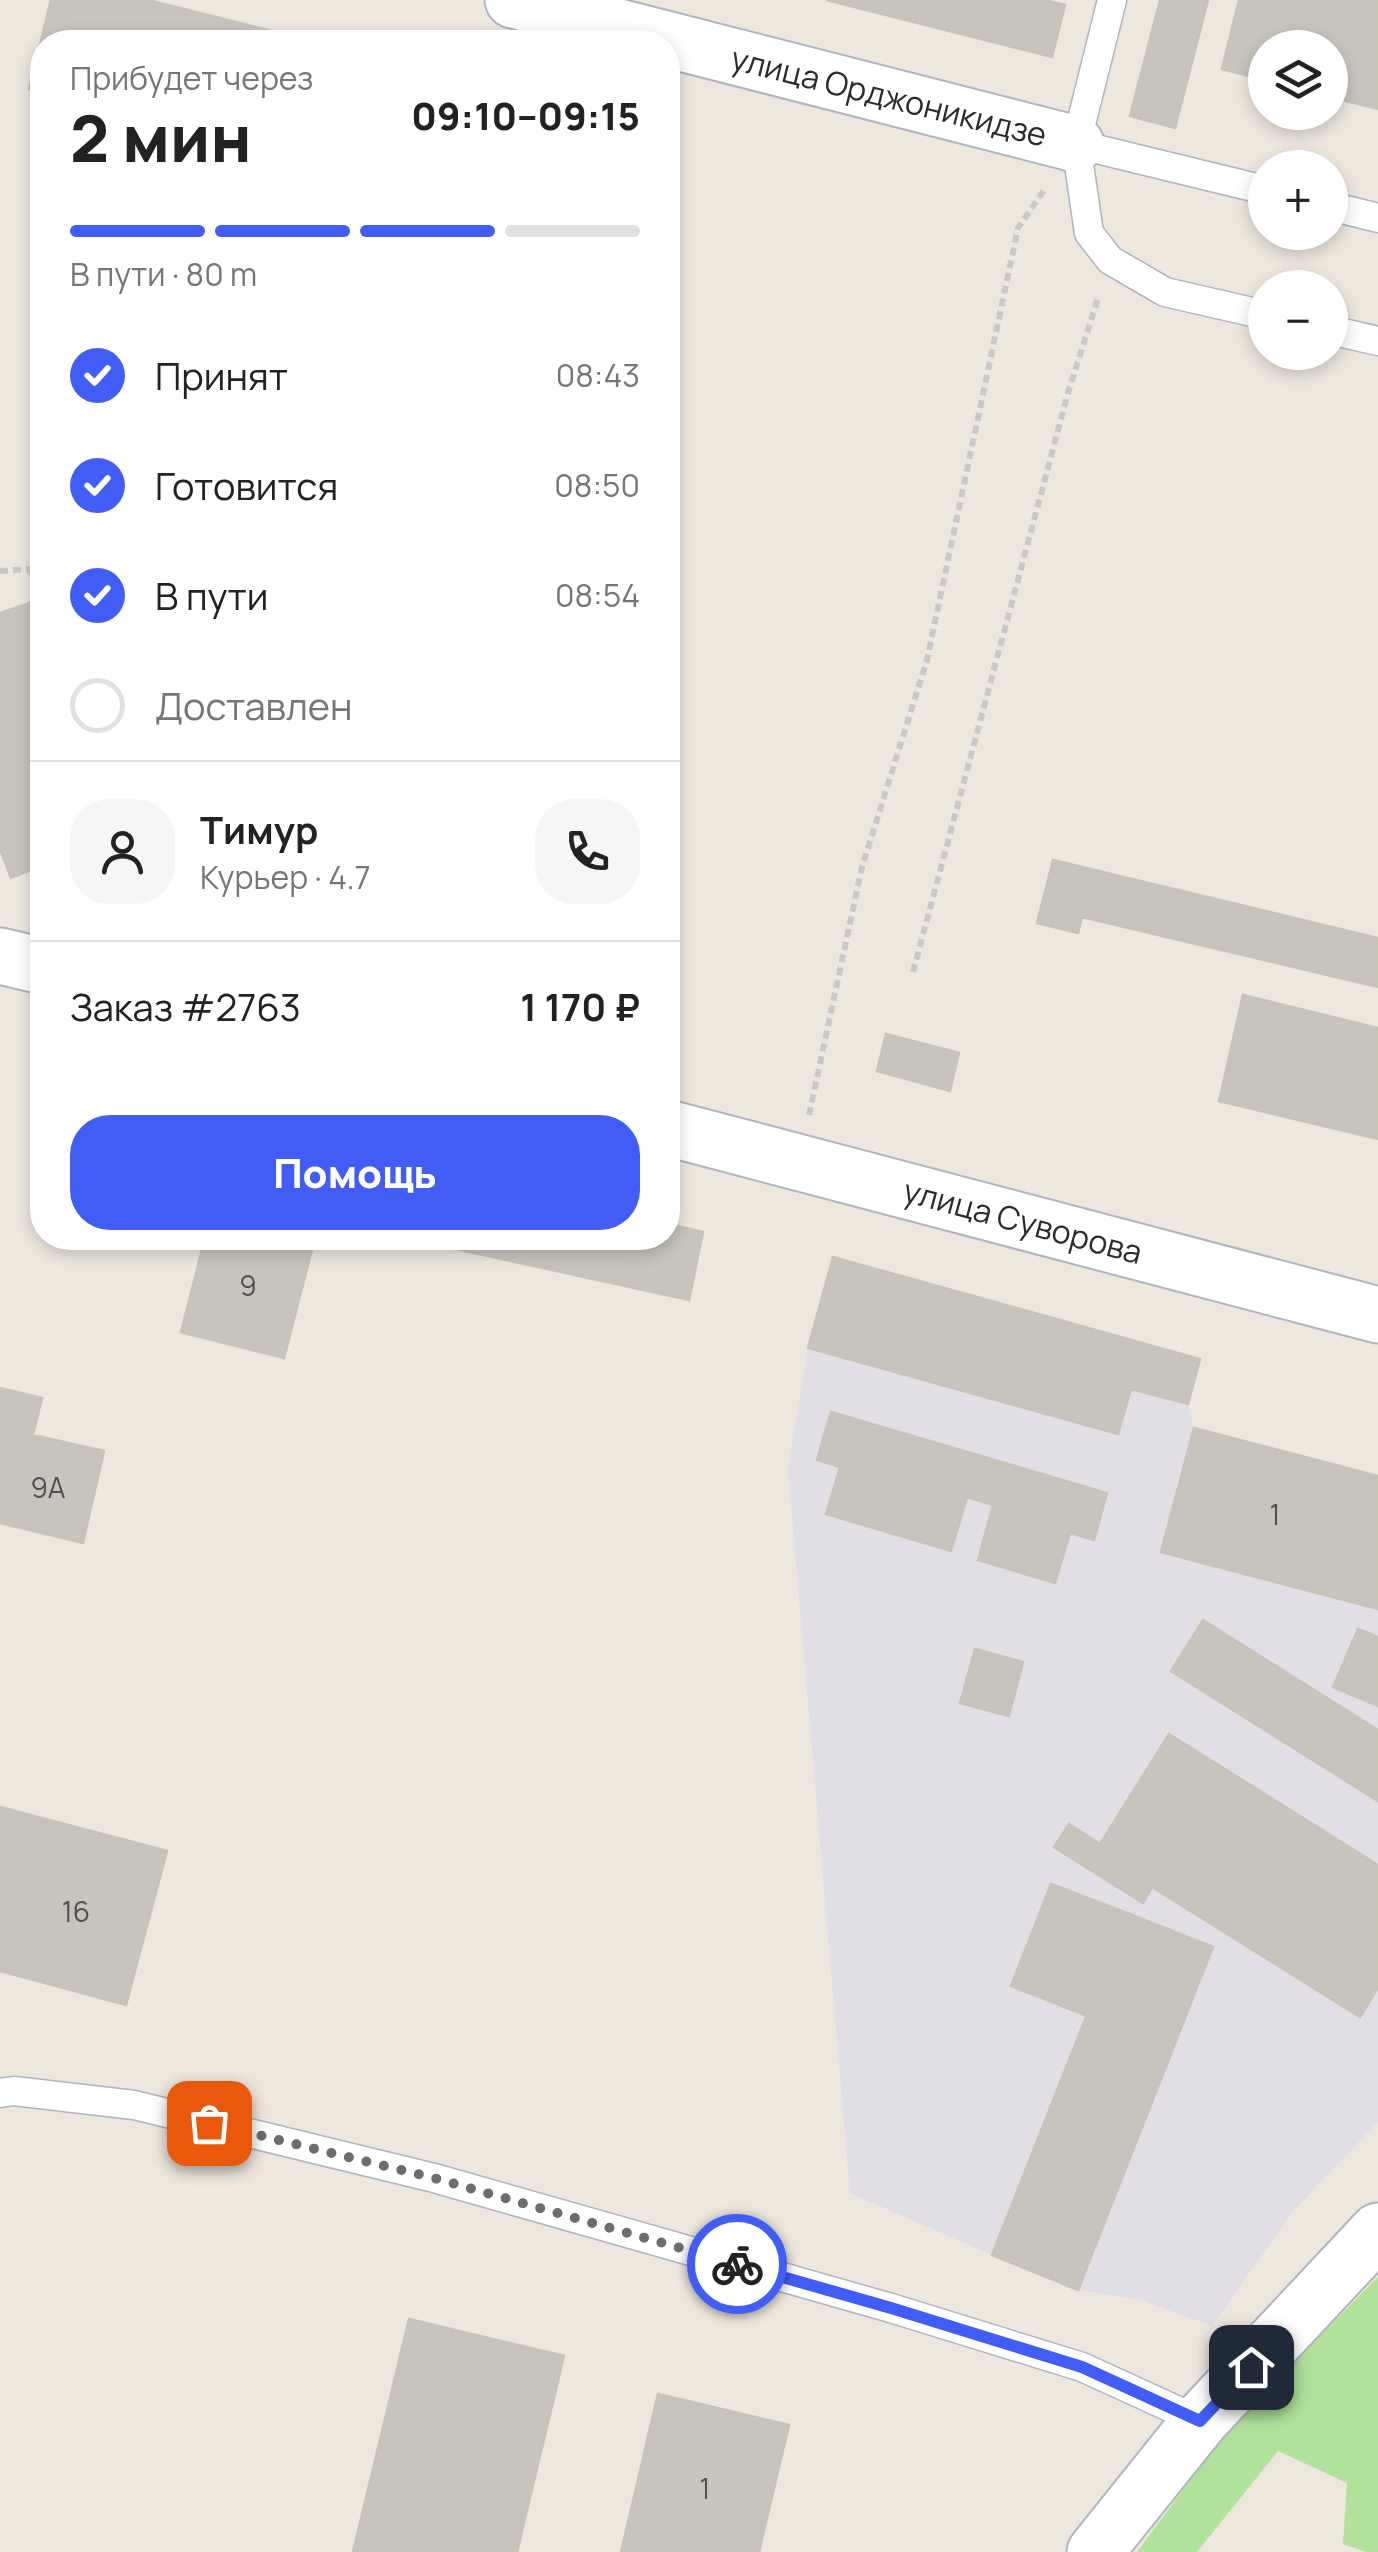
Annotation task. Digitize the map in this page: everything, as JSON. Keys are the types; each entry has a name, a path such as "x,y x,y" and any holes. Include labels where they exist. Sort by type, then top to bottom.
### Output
{"street":[{"name":"улица Орджоникидзе","path":"513,0 630,30"},
{"name":"улица Орджоникидзе","path":"680,43 1076,144"},
{"path":"0,956 30,963"},
{"name":"улица Суворова","path":"680,1131 1378,1315"},
{"path":"1096,2552 1200,2421 1378,2232"}],"lane":[{"path":"1112,0 1076,144 1090,233 1110,260 1165,292 1248,311"},
{"name":"улица Орджоникидзе","path":"1076,144 1248,186"},
{"path":"1348,210 1378,218"},
{"path":"1348,334 1378,341"},
{"path":"0,2093 14,2091 134,2104 434,2178 891,2308 1082,2367 1200,2421"}],"path":[{"path":"800,1163 862,867 927,660 1018,228 1076,144"},
{"path":"912,972 1068,393 1110,260"},
{"path":"0,571 30,571"}],"shaded area":[{"path":"833,1257 1200,1359 1188,1404 1194,1428 1162,1552 1378,1609 1378,2122 1294,2210 1212,2326 1140,2300 1078,2290 850,2193 788,1470 808,1348"}],"green space":[{"path":"1378,2277 1378,2552 1343,2544 1347,2483 1278,2451 1197,2552 1137,2552 1232,2424"}],"building":[{"path":"51,0 148,0 267,30 44,30"},
{"path":"827,0 1044,0 1065,5 1052,57"},
{"path":"1160,0 1208,0 1175,128 1130,116"},
{"path":"1239,0 1378,0 1378,109 1348,102 1348,30 1248,30 1248,76 1222,69"},
{"path":"30,606 30,871 11,878 0,849 0,613"},
{"path":"1053,860 1378,938 1378,987 1082,917 1078,933 1037,923"},
{"path":"1243,995 1378,1028 1378,1139 1219,1101"},
{"path":"886,1034 959,1053 950,1091 877,1071"},
{"path":"680,1227 703,1232 689,1300 461,1250 680,1250"},
{"path":"202,1250 312,1250 284,1358 181,1332"},
{"path":"833,1257 1200,1359 1188,1404 1131,1389 1118,1434 808,1348"},
{"path":"0,1388 42,1398 33,1435 104,1451 83,1543 0,1523"},
{"path":"831,1412 1107,1493 1094,1540 1070,1533 1055,1583 978,1560 993,1505 967,1497 951,1551 826,1514 840,1467 817,1460"},
{"path":"1194,1428 1378,1476 1378,1609 1161,1552"},
{"path":"1203,1620 1378,1730 1378,1801 1171,1671"},
{"path":"1358,1629 1378,1637 1378,1706 1333,1687"},
{"path":"975,1649 1023,1662 1009,1716 960,1703"},
{"path":"1169,1734 1378,1865 1378,1988 1360,2017 1152,1887 1143,1903 1054,1847 1069,1824 1100,1844"},
{"path":"0,1807 167,1851 126,2005 0,1971"},
{"path":"1051,1884 1127,1913 1087,2016 1011,1986"},
{"path":"1127,1913 1213,1947 1078,2290 992,2255"},
{"path":"409,2319 564,2356 517,2552 353,2552"},
{"path":"658,2394 789,2425 759,2552 621,2552"}],"way so far":[{"path":"209,2123 434,2178 737,2264"}],"route":[{"path":"737,2264 1082,2367 1200,2421 1251,2367"}]}
